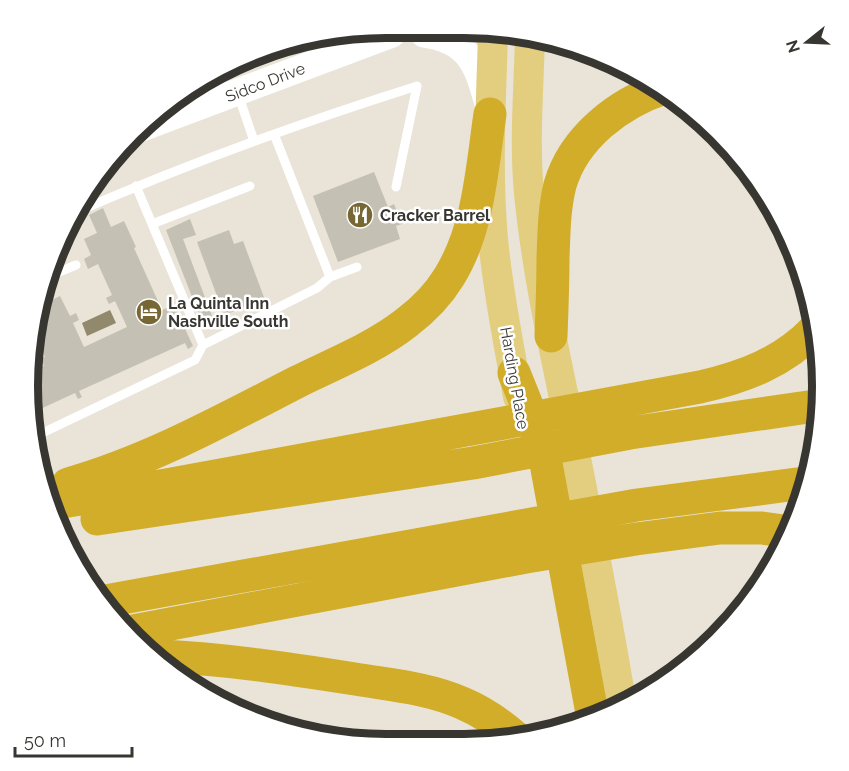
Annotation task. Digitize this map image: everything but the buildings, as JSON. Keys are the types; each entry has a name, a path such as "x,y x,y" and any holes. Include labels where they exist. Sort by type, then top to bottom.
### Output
{"highway":[{"path":"551,336 554,216 564,174 589,136 607,119 636,99 652,93"},
{"path":"53,489 108,472 211,427 367,347 411,319 440,290 463,248 479,188 490,114"},
{"path":"58,503 178,483 700,387 734,378 767,365 792,350 808,336"},
{"path":"511,359 537,428 545,458 571,639 591,709"},
{"path":"66,524 473,463 630,433 811,407"},
{"path":"111,600 637,505 797,484"},
{"path":"137,630 526,557 636,539 720,528 780,530"},
{"path":"167,656 252,664 429,692 461,702 508,731"}],"main road":[{"name":"Sidco Drive","path":"165,116 223,88 380,38"},
{"path":"445,38 466,51 476,67 490,114"},
{"name":"Harding Place","path":"493,39 490,114 493,238 511,359"},
{"path":"530,44 529,189 536,246 551,336 610,629 620,696"},
{"path":"571,639 577,714"}],"lane":[{"path":"86,208 136,186 254,141 417,86 396,188"},
{"path":"223,88 254,141"},
{"path":"274,134 330,277"},
{"path":"136,186 203,345"},
{"path":"152,224 250,186"},
{"path":"56,273 76,265"},
{"path":"41,434 195,360 203,345 317,288 330,277 357,267"}],"shaded area":[{"path":"110,310 116,323 87,336 82,323"}],"place":[{"name":"Cracker Barrel","path":"360,215"},
{"name":"La Quinta Inn Nashville South","path":"149,312"}]}
